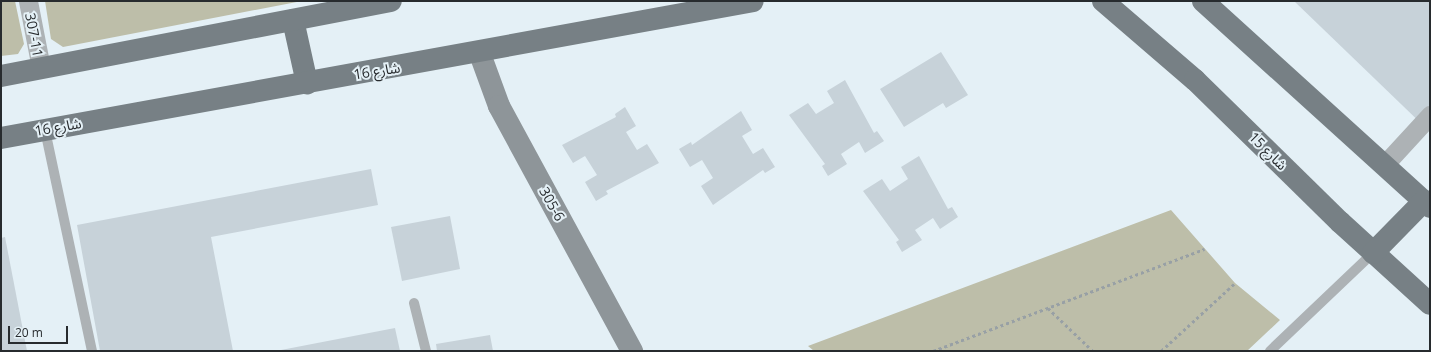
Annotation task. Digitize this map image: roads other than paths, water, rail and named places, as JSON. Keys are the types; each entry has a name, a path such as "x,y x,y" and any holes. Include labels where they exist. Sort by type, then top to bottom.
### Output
{"main road":[{"path":"1,76 391,1"},
{"name":"شارع 16","path":"1,138 307,83 480,54 753,1"},
{"name":"شارع 15","path":"1103,1 1195,80 1373,253 1430,304"},
{"path":"1208,2 1427,204 1373,253"},
{"path":"293,20 307,83"}],"street":[{"name":"307-11","path":"28,1 41,68"},
{"name":"305-6","path":"480,54 499,106 632,351"},
{"path":"1385,164 1430,115"}],"lane":[{"path":"45,130 92,351"},
{"path":"1270,351 1373,253"},
{"path":"414,303 426,351"}]}
